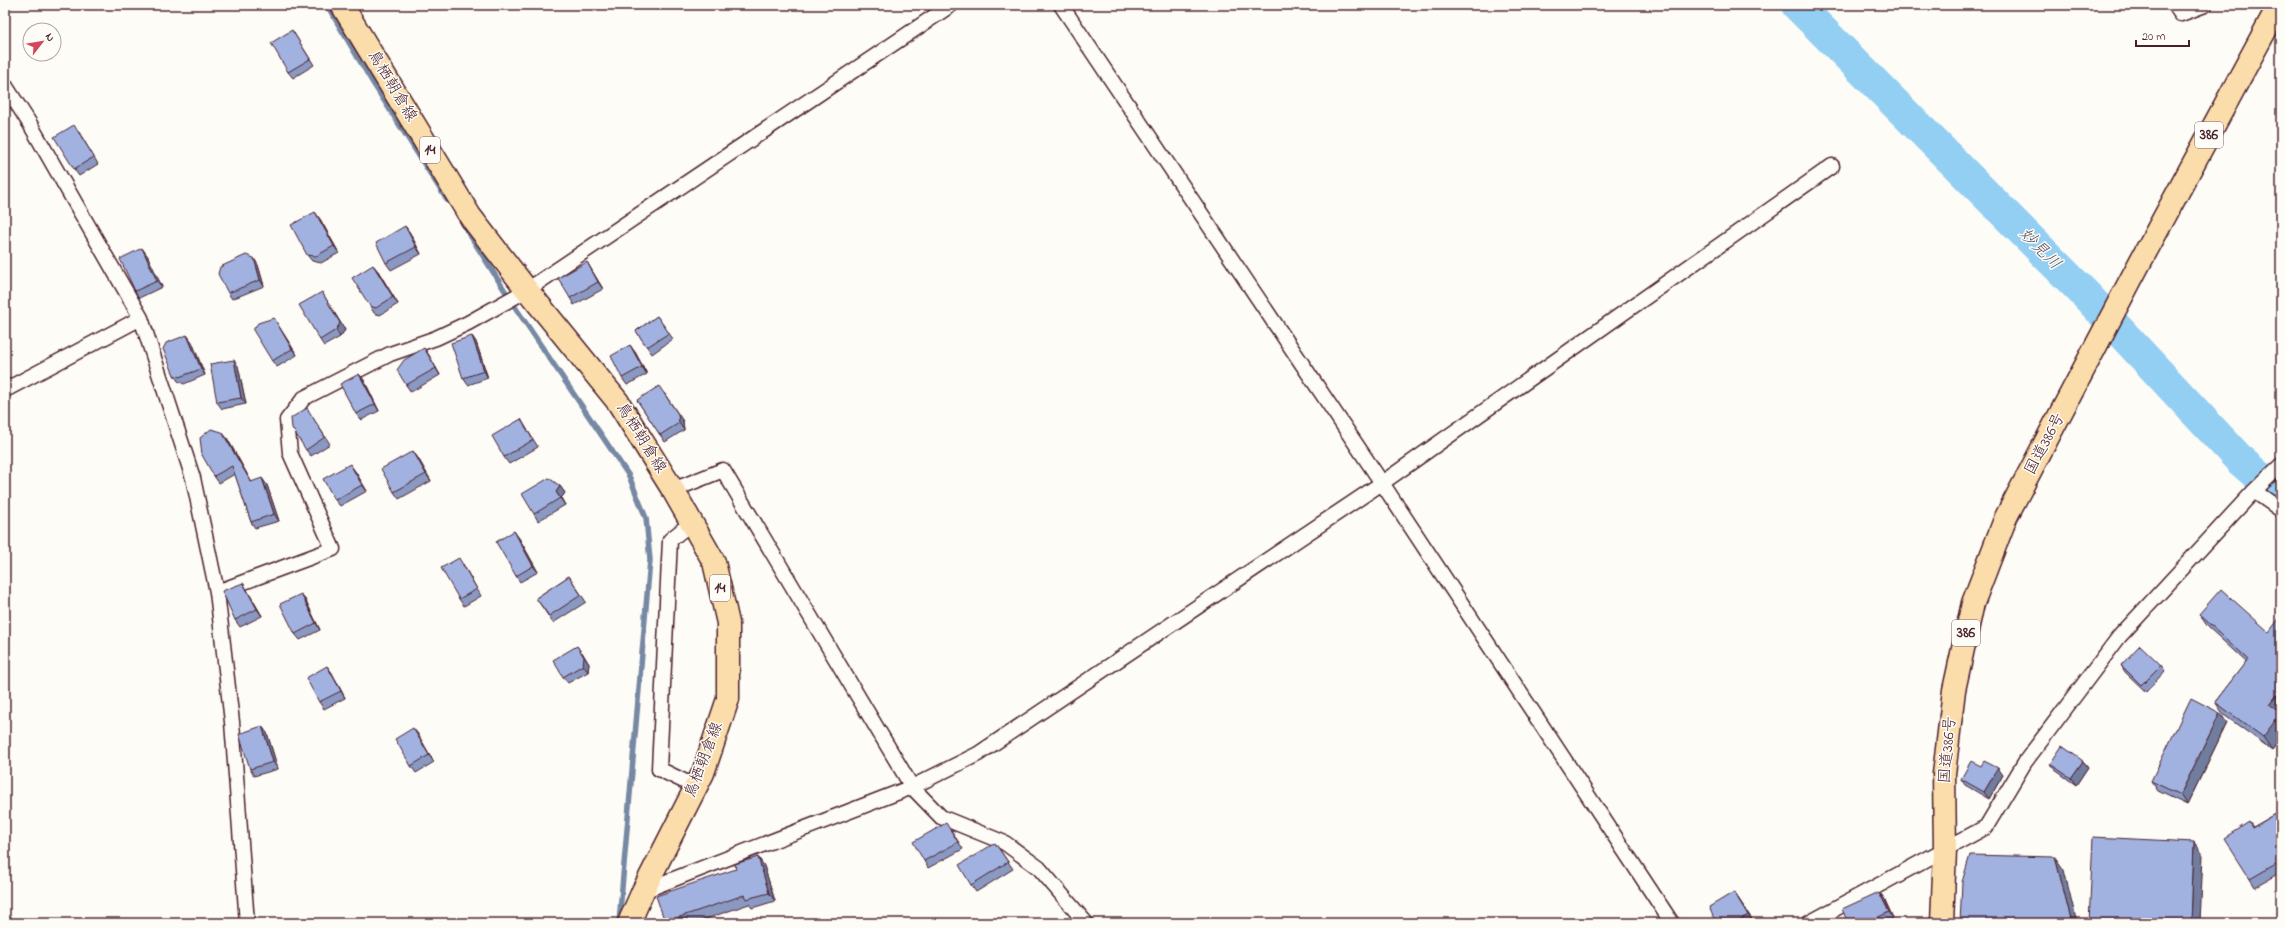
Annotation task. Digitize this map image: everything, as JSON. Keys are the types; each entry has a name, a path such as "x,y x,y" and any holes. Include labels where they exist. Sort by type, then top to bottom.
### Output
{"main road":[{"name":"鳥栖朝倉線","path":"342,5 470,216 527,290 618,402 673,490 714,562 728,623 728,699 703,773 643,891 629,923"},
{"name":"国道386号","path":"1942,923 1945,850 1944,774 1954,690 1972,603 2006,518 2086,368 2138,266 2279,5"}],"street":[{"path":"217,592 333,549 290,453 286,420 304,398 390,354 436,338 468,323 527,290 951,5"},
{"path":"1061,5 1382,483 1672,923"},
{"path":"2174,5 2181,14 2205,5"},
{"path":"5,85 30,124 141,318 193,478 217,592 232,722 247,923"},
{"path":"643,891 912,787 978,754 1382,483 1832,166"},
{"path":"5,390 141,318"},
{"path":"1809,923 1986,827 2025,762 2119,637 2254,490 2281,465"},
{"path":"673,490 723,470 912,787 941,817 1005,843 1039,868 1086,923"},
{"path":"2254,490 2281,510"},
{"path":"692,523 670,540 659,769 696,787"}],"building":[{"path":"292,30 310,59 288,72 271,43"},
{"path":"74,125 94,157 74,169 54,137"},
{"path":"315,212 334,246 316,256 307,255 291,225"},
{"path":"405,226 416,247 386,263 376,243"},
{"path":"142,248 157,281 135,291 120,259"},
{"path":"246,255 254,258 260,280 228,293 218,274 220,267"},
{"path":"587,262 598,282 570,298 558,278"},
{"path":"373,265 393,297 376,308 370,306 352,278"},
{"path":"322,292 340,323 336,330 320,340 299,305"},
{"path":"657,316 669,333 647,347 636,331"},
{"path":"274,318 292,349 272,361 253,330 258,323"},
{"path":"187,335 201,369 179,377 174,375 163,349 166,343"},
{"path":"472,336 484,371 463,378 451,343"},
{"path":"630,345 642,367 622,378 611,356"},
{"path":"424,348 436,368 406,385 397,370 404,360"},
{"path":"234,360 241,398 217,402 210,364"},
{"path":"359,374 375,404 356,414 340,384"},
{"path":"659,386 678,414 679,423 660,435 637,400"},
{"path":"307,408 325,437 306,450 292,428 291,418"},
{"path":"521,419 533,440 504,457 492,436"},
{"path":"211,429 222,432 251,482 262,478 274,514 251,522 232,466 214,476 202,455 200,438"},
{"path":"413,451 426,474 394,492 381,469"},
{"path":"350,464 362,485 335,500 323,479"},
{"path":"549,478 560,486 556,492 560,498 534,514 522,494"},
{"path":"514,531 533,566 516,576 496,542"},
{"path":"459,558 477,589 459,599 441,568"},
{"path":"569,576 581,595 549,616 536,598"},
{"path":"243,583 257,609 235,620 222,591"},
{"path":"2221,589 2269,632 2281,616 2281,690 2269,705 2281,713 2263,737 2215,702 2248,659 2199,614"},
{"path":"301,594 316,623 295,634 280,604"},
{"path":"2140,645 2161,665 2141,685 2121,665"},
{"path":"577,646 584,657 583,665 563,677 553,660"},
{"path":"327,666 341,691 319,702 306,678"},
{"path":"2191,698 2220,713 2180,795 2151,781"},
{"path":"262,726 273,762 250,769 239,734"},
{"path":"413,728 429,755 411,766 395,739"},
{"path":"2062,746 2083,761 2071,778 2050,764"},
{"path":"1971,761 1981,766 1984,761 1998,768 1984,792 1961,779"},
{"path":"2281,811 2281,861 2250,879 2224,838 2249,822 2252,828"},
{"path":"946,823 958,842 924,861 913,842"},
{"path":"2093,837 2194,842 2191,923 2089,923"},
{"path":"995,843 1008,862 971,885 959,865"},
{"path":"1970,855 2055,857 2072,923 1960,923 1962,882"},
{"path":"758,857 769,893 746,899 744,895 665,922 656,896 736,869 735,864"},
{"path":"1734,892 1748,915 1734,923 1716,923 1709,907"},
{"path":"1879,892 1889,912 1866,923 1848,923 1842,909"}],"waterway":[{"path":"327,5 373,83 447,200"},
{"name":"妙見川","path":"1797,5 2086,295 2241,461 2281,496"},
{"path":"463,224 517,310 629,476 646,518 650,560 619,923"}]}
